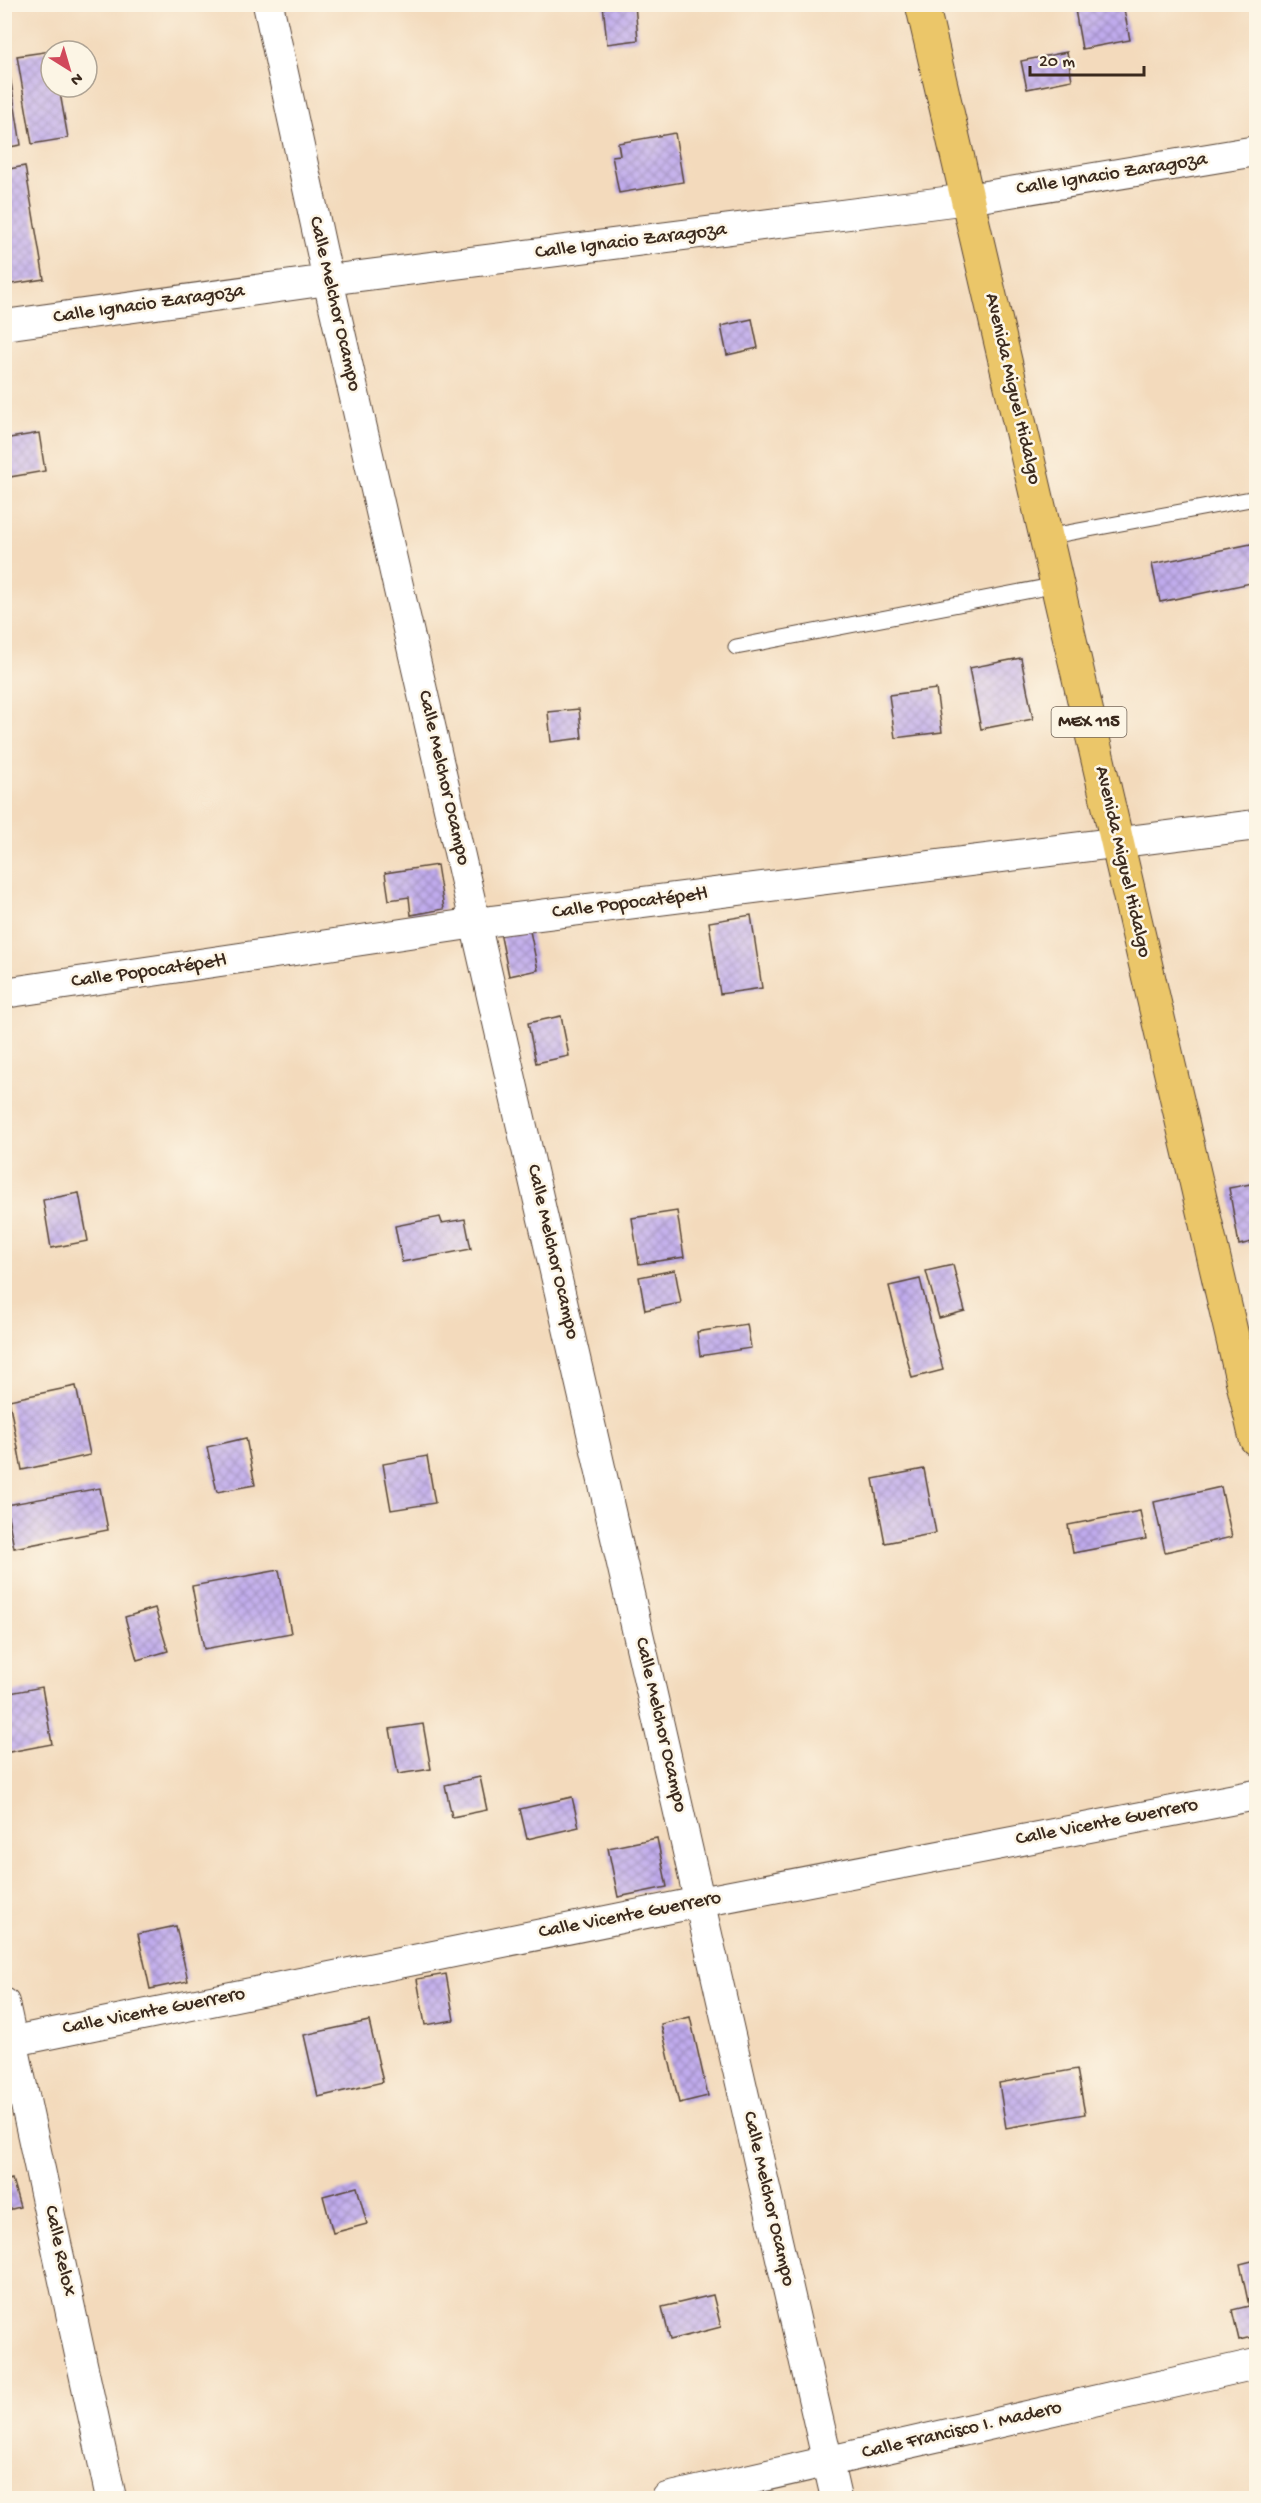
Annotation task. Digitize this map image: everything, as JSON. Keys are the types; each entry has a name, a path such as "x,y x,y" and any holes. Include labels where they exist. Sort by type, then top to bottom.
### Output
{"main road":[{"name":"Avenida Miguel Hidalgo","path":"922,4 1257,1439"}],"street":[{"name":"Calle Melchor Ocampo","path":"268,4 328,280 836,2499"},
{"name":"Calle Ignacio Zaragoza","path":"4,325 328,280 968,199 1257,151"},
{"name":"Calle Popocatépetl","path":"4,993 476,923 1257,825"},
{"name":"Calle Vicente Guerrero","path":"9,2041 700,1902 1257,1795"},
{"name":"Calle Relox","path":"4,2003 9,2041 111,2499"},
{"name":"Calle Francisco I. Madero","path":"667,2499 1257,2364"}],"lane":[{"path":"1046,537 1257,498"},
{"path":"736,647 1058,585"}],"building":[{"path":"603,4 635,4 638,40 607,44"},
{"path":"1074,4 1123,4 1130,40 1082,49"},
{"path":"1067,52 1072,80 1027,89 1021,61"},
{"path":"39,53 39,99 61,99 68,138 32,144 17,56"},
{"path":"4,57 7,57 21,145 4,148"},
{"path":"675,133 683,182 619,193 612,156 620,155 618,143"},
{"path":"25,166 44,279 5,285 4,170"},
{"path":"752,319 758,348 727,355 721,326"},
{"path":"39,433 45,471 4,478 4,439"},
{"path":"1256,543 1256,582 1160,602 1152,564"},
{"path":"1021,658 1033,719 981,729 969,668"},
{"path":"936,689 942,732 895,738 889,695"},
{"path":"579,709 582,738 551,742 548,712"},
{"path":"437,865 444,909 411,915 409,897 389,900 385,873"},
{"path":"751,915 762,988 720,994 709,922"},
{"path":"529,926 538,970 509,976 500,932"},
{"path":"561,1016 569,1056 536,1063 528,1023"},
{"path":"1256,1183 1256,1241 1239,1245 1229,1188"},
{"path":"79,1193 88,1241 51,1248 43,1200"},
{"path":"677,1211 684,1257 639,1264 632,1218"},
{"path":"440,1217 442,1223 465,1219 471,1249 402,1262 395,1226"},
{"path":"953,1265 965,1311 939,1318 926,1271"},
{"path":"675,1270 681,1303 645,1310 639,1277"},
{"path":"920,1279 943,1370 912,1378 889,1286"},
{"path":"747,1324 751,1348 700,1356 697,1332"},
{"path":"76,1386 90,1455 22,1470 9,1400"},
{"path":"246,1438 255,1485 217,1492 207,1447"},
{"path":"427,1456 435,1503 391,1510 383,1464"},
{"path":"924,1469 936,1533 885,1543 873,1479"},
{"path":"1221,1487 1232,1537 1165,1552 1154,1502"},
{"path":"100,1488 108,1530 14,1548 6,1505"},
{"path":"1140,1511 1146,1539 1073,1553 1068,1525"},
{"path":"279,1570 291,1633 204,1649 192,1586"},
{"path":"155,1608 168,1651 137,1660 125,1617"},
{"path":"42,1687 52,1744 4,1753 4,1694"},
{"path":"423,1724 431,1769 398,1774 390,1729"},
{"path":"480,1777 487,1810 452,1817 445,1785"},
{"path":"572,1797 579,1827 527,1839 520,1809"},
{"path":"657,1838 667,1887 618,1897 608,1848"},
{"path":"176,1926 188,1981 150,1989 138,1934"},
{"path":"446,1974 454,2020 425,2025 417,1979"},
{"path":"690,2017 708,2096 679,2103 661,2024"},
{"path":"369,2021 383,2082 318,2097 304,2035"},
{"path":"1077,2069 1085,2114 1006,2128 999,2083"},
{"path":"12,2179 20,2207 4,2211 4,2181"},
{"path":"357,2187 367,2224 333,2233 323,2196"},
{"path":"1256,2260 1256,2336 1239,2340 1232,2310 1249,2306 1240,2264"},
{"path":"713,2295 721,2327 670,2340 662,2307"}]}
